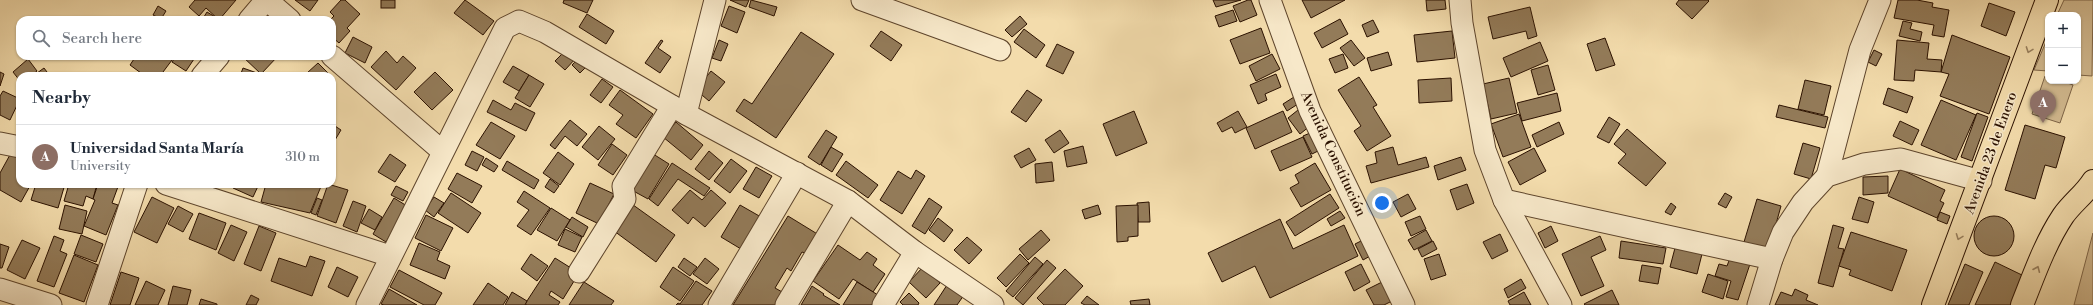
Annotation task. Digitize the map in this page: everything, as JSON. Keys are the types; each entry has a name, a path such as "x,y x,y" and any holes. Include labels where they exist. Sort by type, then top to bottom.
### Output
{"main road":[{"name":"Avenida 23 de Enero","path":"1933,305 1981,181 2047,0"},
{"path":"2022,305 2049,239 2064,215 2088,189 2093,181"}],"street":[{"path":"252,16 266,0 285,16"},
{"path":"862,0 1000,50"},
{"name":"Avenida Constitución","path":"1270,0 1310,111 1404,305"},
{"path":"1460,0 1462,23 1485,150 1504,200 1561,305"},
{"path":"1828,176 1860,50 1880,0"},
{"path":"579,272 625,199 623,186 679,110 708,2"},
{"path":"367,305 442,151 505,28 519,21 545,32 679,110 848,201 915,252 993,305"},
{"path":"336,59 442,151"},
{"path":"205,72 215,60"},
{"path":"1758,305 1772,259 1783,232 1803,202 1828,176 1864,164 1901,159 1981,181"},
{"path":"719,305 797,173"},
{"path":"97,305 136,188"},
{"path":"178,188 390,256"},
{"path":"1504,200 1772,259"},
{"path":"786,305 848,201"},
{"path":"883,305 915,252"},
{"path":"0,289 51,305"}],"shaded area":[{"path":"2064,0 2093,0 2092,76 2081,75 2081,12 2058,12"},
{"path":"2045,44 2045,71 2034,70"},
{"path":"2045,76 2045,84 2073,85 2060,123 2032,114"},
{"path":"2093,233 2093,305 2074,305"}],"building":[{"path":"195,0 236,0 222,16 215,16 206,8 199,16 189,7"},
{"path":"295,0 318,0 310,11"},
{"path":"341,0 345,0 360,14 347,28 350,31 339,43 336,40 336,16 330,12"},
{"path":"381,0 395,0 395,8 381,8"},
{"path":"465,0 494,21 483,35 454,13"},
{"path":"564,0 593,0 587,13 563,3"},
{"path":"730,0 749,0 746,7"},
{"path":"751,0 777,7 774,16 749,7"},
{"path":"1213,0 1241,0 1216,7"},
{"path":"1251,0 1257,15 1240,22 1233,6"},
{"path":"1302,0 1345,0 1311,18"},
{"path":"1426,0 1445,0 1446,9 1427,11"},
{"path":"1679,0 1709,1 1692,19 1676,4"},
{"path":"1898,0 1917,0 1933,3 1932,7 1949,10 1944,37 1932,35 1934,25 1894,18"},
{"path":"1989,3 2015,12 2006,36 1981,26"},
{"path":"158,6 166,11 163,16 153,15"},
{"path":"729,6 745,12 737,33 721,26"},
{"path":"1530,7 1537,36 1528,39 1526,31 1493,39 1488,17"},
{"path":"1233,10 1237,21 1219,27 1215,16"},
{"path":"207,12 214,16 204,16"},
{"path":"587,14 614,31 606,44 579,27"},
{"path":"1020,16 1027,24 1012,37 1005,30"},
{"path":"1340,19 1348,34 1322,48 1314,33"},
{"path":"1373,20 1379,32 1367,37 1362,25"},
{"path":"1903,21 1912,23 1910,29 1922,32 1920,41 1899,36"},
{"path":"1261,28 1270,53 1240,64 1230,40"},
{"path":"1024,29 1045,45 1036,58 1014,42"},
{"path":"881,31 902,45 891,61 870,46"},
{"path":"1452,31 1455,58 1417,62 1414,35"},
{"path":"801,32 834,54 776,138 736,111 744,99 752,104"},
{"path":"1952,35 2010,57 1989,114 1940,96 1949,74 1941,72"},
{"path":"353,37 372,47 365,63 345,53"},
{"path":"1605,38 1615,65 1596,71 1587,44"},
{"path":"661,40 663,41 658,48 671,57 660,73 645,63"},
{"path":"719,40 728,44 721,61 712,58"},
{"path":"1351,40 1365,58 1354,66 1340,48"},
{"path":"1897,40 1929,43 1927,59 1942,60 1941,72 1915,70 1914,81 1894,80"},
{"path":"1540,42 1548,61 1511,77 1503,58"},
{"path":"1057,44 1074,52 1063,74 1046,66"},
{"path":"567,49 576,58 565,70 555,61"},
{"path":"1874,50 1882,54 1876,66 1868,62"},
{"path":"386,51 397,63 403,56 416,68 396,90 371,67"},
{"path":"1388,52 1392,65 1371,71 1367,58"},
{"path":"1272,54 1280,69 1256,81 1249,66"},
{"path":"1343,54 1348,68 1335,73 1329,59"},
{"path":"579,58 587,66 580,73 572,65"},
{"path":"27,60 29,60 37,71 16,72 16,76 13,72"},
{"path":"133,60 172,60 163,72 140,72 130,65"},
{"path":"173,60 193,60 186,71 172,62"},
{"path":"246,60 274,60 263,72 259,72"},
{"path":"318,63 327,72 308,72"},
{"path":"1548,65 1555,90 1538,95 1531,70"},
{"path":"513,66 529,75 519,91 503,82"},
{"path":"44,68 47,72 38,72"},
{"path":"243,68 254,72 242,72"},
{"path":"711,71 725,82 709,101 696,90"},
{"path":"0,72 4,74 0,86"},
{"path":"435,72 453,90 432,110 414,92"},
{"path":"1276,74 1281,87 1265,94 1267,100 1258,104 1250,85"},
{"path":"529,75 544,84 530,107 515,98"},
{"path":"1359,77 1377,105 1373,107 1391,136 1367,151 1354,131 1361,126 1338,90"},
{"path":"1451,78 1452,101 1419,103 1418,80"},
{"path":"1509,78 1517,113 1491,119 1483,84"},
{"path":"602,79 613,87 601,103 590,95"},
{"path":"1805,80 1831,86 1824,115 1798,109"},
{"path":"1888,88 1913,97 1907,113 1883,104"},
{"path":"620,90 653,114 636,138 616,124 623,115 609,105"},
{"path":"1027,90 1042,100 1026,122 1011,112"},
{"path":"3,91 16,97 16,107 10,120 0,115 0,96"},
{"path":"1557,93 1561,111 1522,121 1517,103"},
{"path":"1294,97 1298,104 1287,111 1283,104"},
{"path":"493,100 511,110 515,103 535,113 526,131 487,112"},
{"path":"1941,100 1976,115 1956,160 1921,145"},
{"path":"1779,105 1828,117 1825,128 1776,117"},
{"path":"1298,110 1310,126 1300,134 1288,118"},
{"path":"1134,111 1147,143 1116,156 1103,124"},
{"path":"1238,111 1247,127 1235,133 1232,127 1222,132 1217,123"},
{"path":"1283,111 1292,132 1255,149 1246,128"},
{"path":"1977,113 1988,117 1972,161 1961,157"},
{"path":"1519,114 1531,147 1503,157 1491,124"},
{"path":"1609,117 1620,124 1609,143 1597,137"},
{"path":"570,120 587,134 577,146 565,136 555,149 550,145"},
{"path":"1900,121 1919,130 1912,145 1893,136"},
{"path":"491,122 515,136 500,159 476,145"},
{"path":"676,122 703,145 691,160 663,137"},
{"path":"1559,122 1564,134 1537,147 1532,135"},
{"path":"2025,125 2065,137 2056,168 2045,165 2035,199 2005,190"},
{"path":"599,126 615,139 598,160 582,147"},
{"path":"336,127 341,130 336,138"},
{"path":"1627,129 1666,163 1646,186 1618,163 1626,154 1614,144"},
{"path":"826,130 837,137 820,165 808,157"},
{"path":"1060,130 1069,143 1054,153 1045,140"},
{"path":"1310,133 1318,151 1312,154 1303,136"},
{"path":"1303,137 1312,157 1280,171 1271,151"},
{"path":"1803,143 1820,148 1811,179 1794,174"},
{"path":"612,144 627,155 613,175 598,165"},
{"path":"1083,146 1087,163 1067,167 1064,151"},
{"path":"831,147 843,154 832,172 821,165"},
{"path":"1393,147 1398,165 1426,157 1429,167 1371,183 1366,166 1377,163 1375,152"},
{"path":"1029,148 1036,160 1021,168 1014,156"},
{"path":"1534,148 1546,171 1520,185 1508,162"},
{"path":"472,151 484,157 477,171 465,165"},
{"path":"709,151 723,163 709,180 695,169"},
{"path":"558,152 574,164 560,185 543,173"},
{"path":"650,152 669,164 648,199 628,188"},
{"path":"11,153 16,156 16,188 29,188 21,202 0,190 0,173"},
{"path":"390,154 406,165 395,182 378,172"},
{"path":"1461,157 1466,170 1438,180 1434,166"},
{"path":"486,158 498,166 494,172 482,165"},
{"path":"731,159 747,171 730,193 714,181"},
{"path":"507,161 539,180 534,189 502,170"},
{"path":"846,161 878,185 868,198 836,175"},
{"path":"1052,162 1054,181 1036,183 1035,164"},
{"path":"672,163 710,188 704,196 678,179 658,206 649,199"},
{"path":"1315,163 1331,190 1301,207 1290,188 1299,183 1295,175"},
{"path":"756,167 772,176 759,198 743,189"},
{"path":"1900,169 1945,190 1940,201 1944,203 1937,218 1888,196"},
{"path":"916,170 925,176 902,214 880,200 898,171 911,179"},
{"path":"457,173 482,186 472,203 448,189"},
{"path":"1888,176 1888,193 1863,195 1863,177"},
{"path":"550,179 559,186 554,193 545,187"},
{"path":"590,183 614,194 599,224 576,213"},
{"path":"1467,184 1474,203 1457,210 1450,190"},
{"path":"336,186 348,190 336,223 317,216 327,188 336,188"},
{"path":"396,186 408,192 403,201 391,195"},
{"path":"35,188 64,188 58,208 31,200"},
{"path":"68,188 96,188 93,199 86,196 83,206 64,201"},
{"path":"97,188 118,188 112,203 118,205 106,235 84,226 95,200 93,199"},
{"path":"233,188 257,188 253,197"},
{"path":"265,188 320,188 310,213 261,202"},
{"path":"690,190 702,200 711,190 726,203 705,227 693,217 688,224 672,210"},
{"path":"524,191 550,208 531,235 517,226 529,210 517,202"},
{"path":"451,193 481,213 468,233 438,213"},
{"path":"1725,193 1732,197 1726,208 1718,204"},
{"path":"1330,194 1339,208 1295,236 1286,222"},
{"path":"1408,194 1416,209 1401,217 1393,202"},
{"path":"152,197 174,208 157,243 134,232"},
{"path":"434,197 444,203 434,217 425,210"},
{"path":"1859,197 1874,202 1868,223 1852,219"},
{"path":"317,198 322,200 316,215 311,213"},
{"path":"394,198 407,206 386,242 373,234"},
{"path":"929,198 942,207 925,234 912,226"},
{"path":"1757,199 1781,206 1769,249 1744,242"},
{"path":"353,201 366,206 357,232 343,226"},
{"path":"629,202 675,235 656,262 610,228"},
{"path":"1149,202 1150,222 1138,222 1137,203"},
{"path":"1671,203 1676,207 1671,215 1665,212"},
{"path":"65,205 87,211 82,234 59,229"},
{"path":"740,205 761,217 741,249 721,237"},
{"path":"1098,205 1101,214 1085,219 1082,210"},
{"path":"1138,205 1138,236 1128,237 1128,241 1117,242 1116,206"},
{"path":"178,206 193,214 183,232 168,224"},
{"path":"551,208 570,220 557,241 537,230"},
{"path":"369,209 382,217 375,230 361,223"},
{"path":"1340,211 1345,218 1331,226 1327,219"},
{"path":"1940,212 1950,216 1947,224 1937,220"},
{"path":"199,213 226,223 216,250 189,239"},
{"path":"426,215 453,228 441,251 415,238"},
{"path":"788,216 819,235 807,254 802,252 791,271 787,268 775,288 784,293 776,305 733,305"},
{"path":"1420,216 1426,229 1411,236 1405,222"},
{"path":"1994,216 2002,218 2008,222 2012,228 2014,236 2012,244 2008,250 2002,254 1994,256 1986,254 1980,250 1976,244 1974,236 1976,228 1980,222 1986,218"},
{"path":"572,217 588,227 583,237 566,227"},
{"path":"938,218 953,230 944,242 929,230"},
{"path":"1280,219 1293,249 1344,225 1358,256 1270,298 1255,266 1222,282 1208,253"},
{"path":"231,225 247,232 234,261 218,253"},
{"path":"1833,225 1844,228 1838,248 1844,249 1833,287 1818,283"},
{"path":"259,226 276,233 261,271 244,264"},
{"path":"1551,226 1558,241 1545,248 1538,233"},
{"path":"565,229 582,237 575,252 558,245"},
{"path":"1041,230 1050,240 1028,260 1019,249"},
{"path":"1426,230 1432,241 1414,250 1408,240"},
{"path":"1851,232 1907,250 1892,291 1849,275 1851,270 1839,266"},
{"path":"1500,234 1508,251 1492,259 1483,242"},
{"path":"81,235 103,244 96,262 74,254"},
{"path":"54,236 64,240 60,251 67,254 54,287 37,281"},
{"path":"1600,236 1606,250 1591,257 1604,286 1581,296 1562,254"},
{"path":"967,237 982,250 969,264 954,250"},
{"path":"1365,239 1372,255 1363,260 1355,244"},
{"path":"22,240 40,248 25,279 7,270"},
{"path":"1433,241 1437,249 1422,257 1418,249"},
{"path":"1621,241 1666,248 1663,264 1619,258"},
{"path":"419,243 440,252 437,260 450,266 445,279 410,265"},
{"path":"0,244 9,247 2,268 0,268"},
{"path":"838,245 860,260 867,252 877,259 873,265 885,274 873,292 853,279 839,299 813,281"},
{"path":"1675,248 1702,254 1697,274 1670,267"},
{"path":"531,254 548,266 537,281 521,269"},
{"path":"1020,254 1029,263 1006,287 997,278"},
{"path":"1439,254 1446,275 1431,280 1424,259"},
{"path":"74,255 98,265 84,302 59,293"},
{"path":"310,256 325,261 312,296 271,281 279,258 306,267"},
{"path":"1035,257 1043,264 1013,297 1006,291"},
{"path":"555,258 579,273 563,299 551,291 549,295 560,302 558,305 525,304"},
{"path":"684,258 697,267 690,276 678,267"},
{"path":"705,258 719,269 707,284 693,274"},
{"path":"1730,258 1750,264 1738,300 1726,297 1731,281 1715,276 1719,264 1727,266"},
{"path":"1047,260 1056,268 1023,305 1015,298"},
{"path":"1995,262 2024,276 2011,305 1975,305"},
{"path":"1361,264 1370,282 1354,291 1345,272"},
{"path":"1965,264 1983,272 1969,305 1948,305"},
{"path":"1642,265 1661,268 1658,284 1639,281"},
{"path":"337,267 358,277 348,297 328,287"},
{"path":"673,267 694,281 680,301 660,287"},
{"path":"923,267 940,283 926,298 909,282"},
{"path":"1065,269 1083,286 1065,305 1044,305 1037,298"},
{"path":"399,270 442,293 435,305 424,305 390,287"},
{"path":"121,272 139,278 130,305 110,305"},
{"path":"1708,274 1728,281 1723,299 1702,292"},
{"path":"1521,279 1526,288 1508,298 1504,289"},
{"path":"146,281 165,290 158,305 135,305"},
{"path":"696,281 712,291 702,305 676,305 678,303 680,304"},
{"path":"584,282 614,301 611,305 569,305"},
{"path":"857,282 878,295 872,305 843,305"},
{"path":"1382,282 1392,301 1384,305 1374,305 1366,290"},
{"path":"488,283 508,297 503,305 473,305"},
{"path":"947,285 964,295 957,305 934,305"},
{"path":"173,286 191,290 187,305 168,305"},
{"path":"812,286 824,294 823,295 840,305 801,305"},
{"path":"389,289 417,305 381,304"},
{"path":"1795,289 1808,295 1806,300 1818,305 1775,305 1781,292 1792,296"},
{"path":"1612,290 1619,305 1584,304"},
{"path":"512,292 527,301 525,305 505,305"},
{"path":"1524,292 1531,305 1510,305 1508,301"},
{"path":"909,293 919,303 918,305 903,305 900,302"},
{"path":"251,295 259,299 256,305 246,305"},
{"path":"1087,296 1099,305 1085,305 1081,303"},
{"path":"201,299 217,304 217,305 199,305"},
{"path":"1149,299 1150,305 1131,305 1130,301"}],"place":[{"name":"Universidad Santa María","path":"2043,123"}]}
